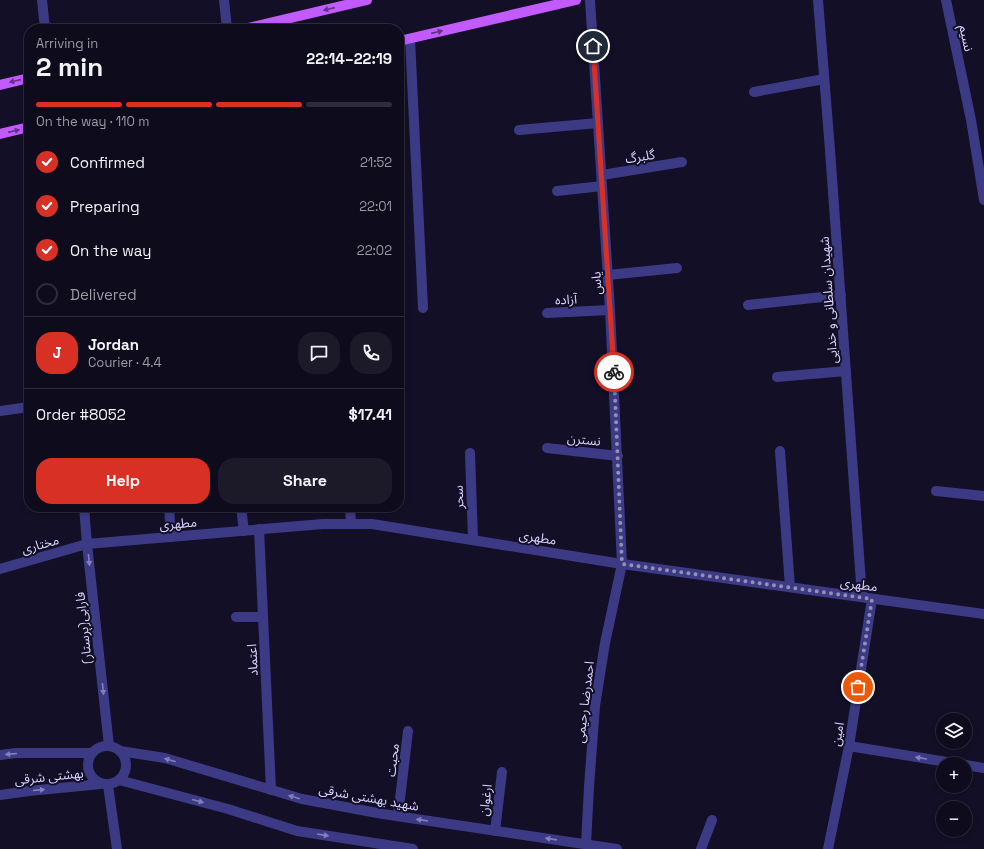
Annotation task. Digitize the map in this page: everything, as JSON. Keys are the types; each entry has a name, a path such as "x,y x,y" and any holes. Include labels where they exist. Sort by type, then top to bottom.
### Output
{"main road":[{"path":"281,24 367,0"},
{"path":"404,40 576,0"},
{"path":"0,85 24,79"},
{"path":"0,134 24,128"}],"street":[{"path":"42,0 44,24"},
{"path":"224,0 226,24"},
{"name":"یاس","path":"590,0 610,310 622,564"},
{"name":"شهیدان سلطانی و خدایی","path":"818,0 846,371 867,598"},
{"name":"نسیم","path":"946,0 971,120 984,200"},
{"path":"410,39 423,308"},
{"path":"754,92 824,79"},
{"path":"519,130 598,124"},
{"name":"گلبرگ","path":"557,191 682,162"},
{"path":"608,275 677,268"},
{"path":"748,305 841,295"},
{"name":"آزاده","path":"547,313 610,310"},
{"path":"777,377 846,371"},
{"path":"0,411 24,408"},
{"name":"نسترن","path":"547,448 618,456"},
{"path":"780,451 790,587"},
{"name":"سحر","path":"470,453 473,540"},
{"path":"936,491 984,496"},
{"name":"(پرستار)فارابی","path":"84,512 109,746"},
{"path":"169,512 171,537"},
{"path":"242,512 244,531"},
{"path":"350,512 351,524"},
{"name":"مطهری","path":"87,544 323,524 372,524 622,564 984,614"},
{"name":"اعتماد","path":"259,530 271,790"},
{"name":"مختاری","path":"0,569 87,544"},
{"name":"احمدرضا رحیمی","path":"586,844 595,706 605,643 622,564"},
{"name":"امین","path":"828,849 849,746 867,598"},
{"path":"236,617 263,617"},
{"name":"محبت","path":"398,816 408,732"},
{"path":"102,746 109,746 120,751 125,756 127,762 124,775 120,780 114,784 104,784 96,781 88,771 87,765 92,753 102,746"},
{"path":"849,746 936,760"},
{"name":"شهید بهشتی شرقی","path":"120,751 165,758 302,799 398,816 617,849"},
{"name":"بهشتی شرقی","path":"0,755 16,753 92,753"},
{"path":"972,766 984,768"},
{"name":"ارغوان","path":"495,831 502,772"},
{"path":"120,780 228,809 297,831 413,849"},
{"path":"104,784 117,849"},
{"name":"بهشتی شرقی","path":"0,795 104,784"},
{"path":"701,849 712,820"}],"way so far":[{"path":"614,372 622,564 872,599 858,687"}],"route":[{"path":"593,46 614,372"}]}
